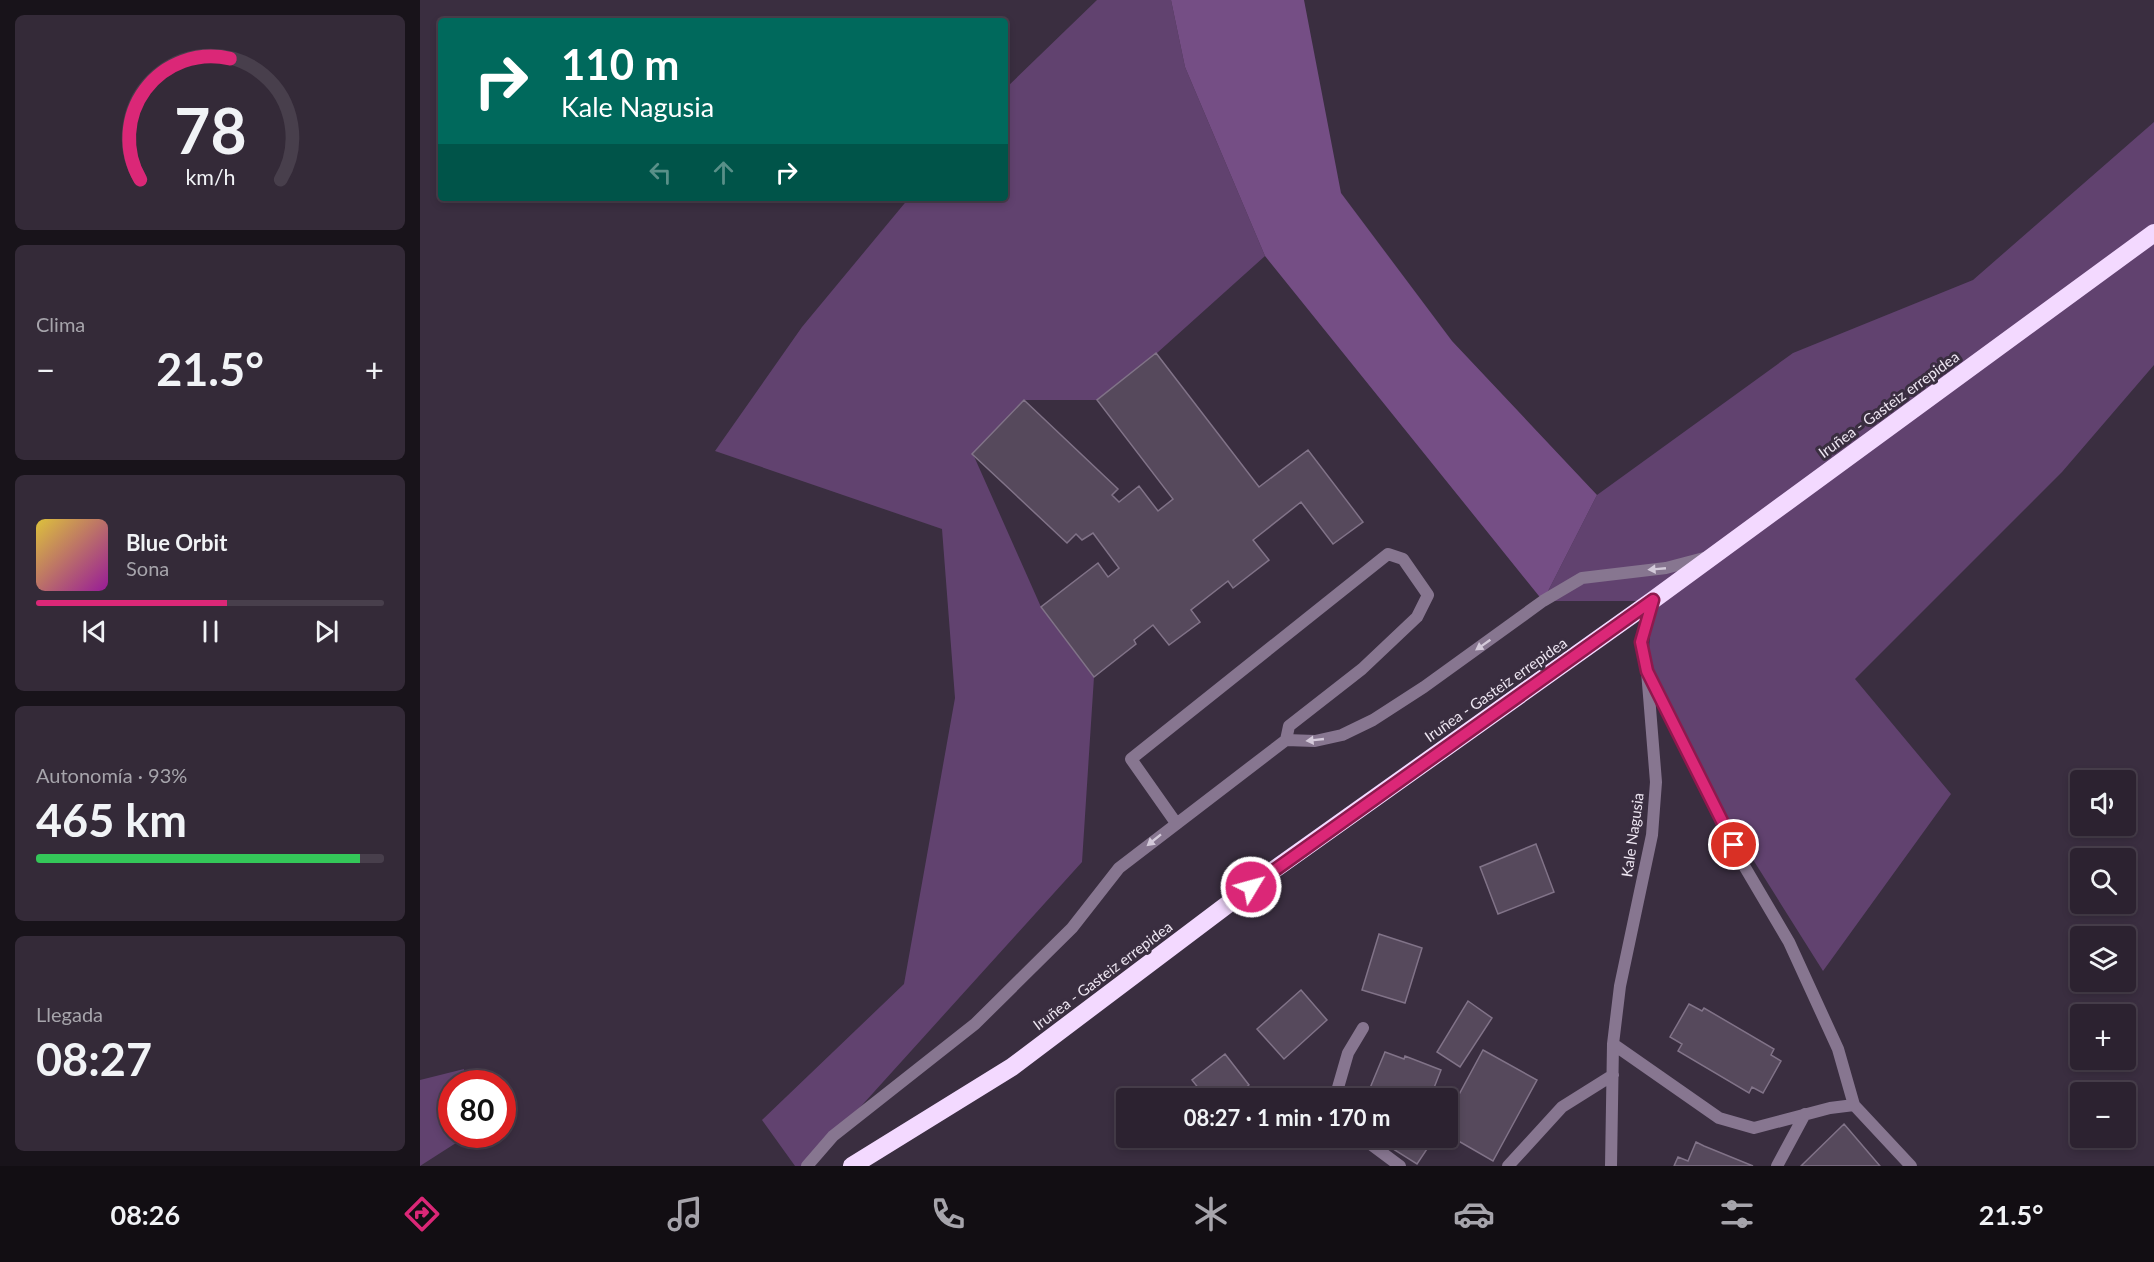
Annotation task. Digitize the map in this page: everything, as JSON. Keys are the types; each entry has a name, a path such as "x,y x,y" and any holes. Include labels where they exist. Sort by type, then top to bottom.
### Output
{"highway":[{"name":"Iruñea - Gasteiz errepidea","path":"852,1166 1011,1067 1268,874 1714,556 2154,233"}],"street":[{"path":"807,1166 833,1136 975,1024 1072,928 1119,868 1286,740 1289,726 1362,669 1417,617 1428,595 1403,559 1388,555 1131,759 1176,823"},
{"path":"1286,740 1316,741 1342,735 1373,720 1424,687 1543,601 1582,578 1666,568 1714,556"},
{"name":"Kale Nagusia","path":"1611,1166 1613,1044 1620,986 1652,835 1656,782 1647,671 1641,642 1653,600"},
{"path":"1647,671 1743,864 1789,942 1838,1049 1854,1105 1911,1166"},
{"path":"1338,1088 1348,1053 1363,1028"},
{"path":"1613,1044 1719,1118 1754,1128 1785,1122 1805,1114 1854,1105"},
{"path":"1508,1166 1562,1107 1613,1075"},
{"path":"1777,1166 1805,1114"},
{"path":"1376,1148 1400,1166"}],"shaded area":[{"path":"1097,0 1171,0 1185,67 1265,256 1157,353 1097,400 1024,400 973,454 1041,607 1094,677 1082,862 807,1166 795,1166 762,1120 904,984 955,698 942,529 715,451 802,327 907,201 1008,201 1008,86"},
{"path":"1171,0 1304,0 1341,193 1452,341 1597,495 1543,601 1265,256 1185,67"},
{"path":"2154,122 2154,365 2062,472 1855,679 1951,794 1823,971 1696,769 1647,671 1653,601 1543,601 1597,495 1793,353 1973,280"},
{"path":"438,1076 438,1148 448,1148 420,1166 420,1080"}],"building":[{"path":"1156,353 1259,487 1308,450 1363,522 1333,544 1301,502 1253,540 1269,560 1233,588 1228,581 1191,610 1200,622 1169,645 1153,625 1134,640 1136,644 1094,677 1041,607 1098,563 1108,577 1119,568 1093,533 1082,540 1076,534 1067,543 972,454 1024,400 1118,489 1112,495 1119,502 1139,486 1158,511 1173,499 1097,400"},
{"path":"1536,844 1554,892 1498,914 1480,867"},
{"path":"1379,934 1422,948 1405,1003 1362,990"},
{"path":"1301,990 1327,1020 1284,1059 1257,1029"},
{"path":"1468,1001 1492,1018 1460,1067 1437,1052"},
{"path":"1689,1004 1702,1011 1704,1008 1774,1049 1771,1055 1781,1061 1763,1093 1752,1087 1749,1093 1678,1051 1682,1044 1670,1037"},
{"path":"1483,1050 1537,1080 1493,1161 1458,1141 1458,1096"},
{"path":"1385,1052 1404,1059 1405,1056 1441,1070 1434,1088 1370,1088"},
{"path":"1225,1054 1249,1085 1245,1088 1198,1088 1192,1080"},
{"path":"1844,1124 1880,1166 1801,1166"},
{"path":"1696,1142 1753,1166 1674,1166 1678,1157 1688,1161"},
{"path":"1393,1148 1428,1148 1417,1164"}],"route":[{"path":"1251,887 1653,600 1641,642 1647,671 1734,845"}]}
